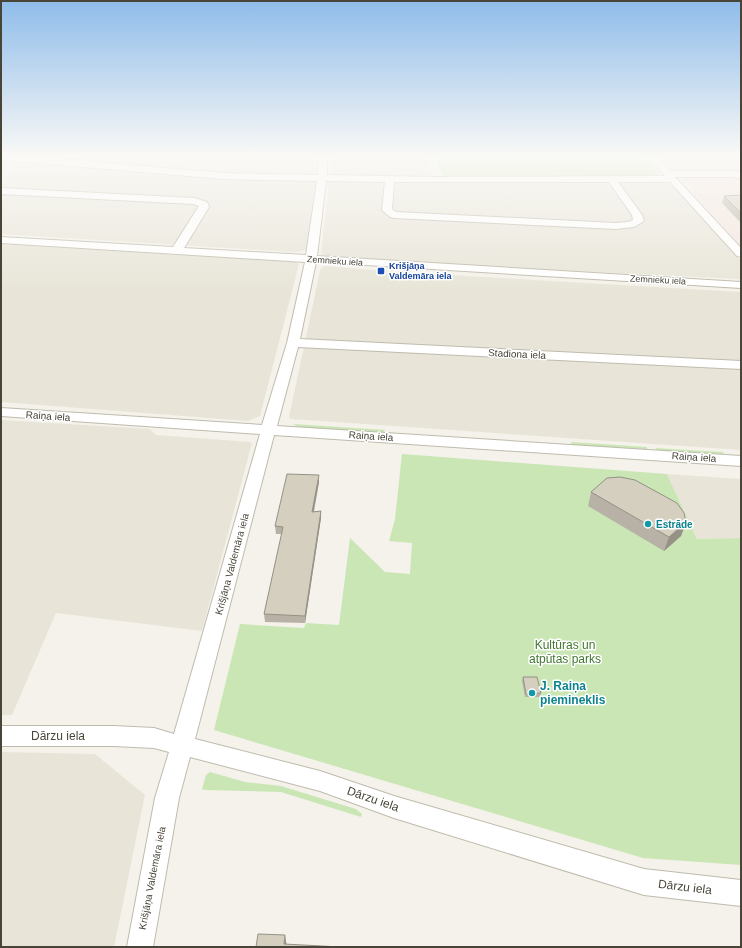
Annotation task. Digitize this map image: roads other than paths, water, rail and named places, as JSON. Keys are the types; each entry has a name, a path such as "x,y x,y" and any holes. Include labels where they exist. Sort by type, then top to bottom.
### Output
{"street":[{"path":"177,250 204,207 204,204 195,201"},
{"name":"Krišjāņa Valdemāra iela","path":"140,947 167,798 293,343 311,260 319,201"},
{"path":"388,201 387,210 394,215 616,226 630,225 639,221 637,215 627,201"},
{"path":"693,201 741,254"},
{"path":"723,234 736,234"},
{"name":"Zemnieku iela","path":"1,240 741,285"},
{"name":"Stadiona iela","path":"293,343 741,365"},
{"name":"Raiņa iela","path":"1,412 741,460"},
{"name":"Dārzu iela","path":"1,736 114,736 154,738 182,744 320,781 394,807 644,882 741,893"}],"place":[{"name":"Krišjāņa Valdemāra iela","path":"381,271"},
{"name":"Estrāde","path":"648,524"},
{"name":"J. Raiņa piemineklis","path":"532,693"}],"park label":[{"name":"Kultūras un atpūtas parks","path":"565,652"}]}
